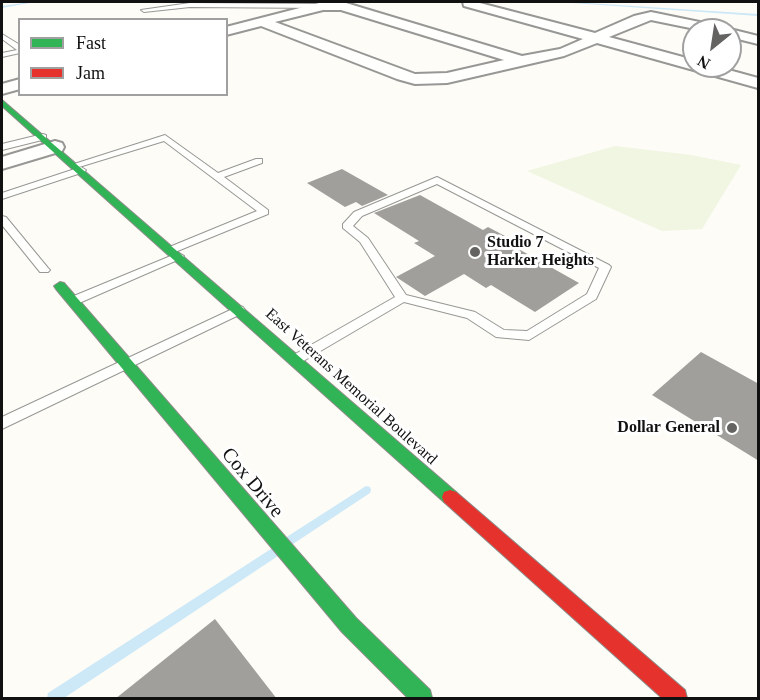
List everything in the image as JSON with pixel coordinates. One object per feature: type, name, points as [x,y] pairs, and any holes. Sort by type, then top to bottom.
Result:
[{"type":"main road","name":"East Veterans Memorial Boulevard","points":[[2,102],[677,699]]},
{"type":"main road","name":"Cox Drive","points":[[60,285],[349,625],[422,699]]},
{"type":"street","points":[[468,3],[682,62]]},
{"type":"street","points":[[228,30],[323,6],[356,8],[521,61]]},
{"type":"street","points":[[262,22],[415,79],[447,78],[564,52],[639,19],[651,16],[682,22]]},
{"type":"street","points":[[742,36],[759,40]]},
{"type":"street","points":[[740,78],[759,83]]},
{"type":"street","points":[[2,89],[18,85]]},
{"type":"street","points":[[2,162],[49,142]]},
{"type":"lane","points":[[144,10],[190,5],[323,6]]},
{"type":"lane","points":[[2,37],[11,36]]},
{"type":"lane","points":[[2,37],[18,49]]},
{"type":"lane","points":[[2,55],[18,51]]},
{"type":"lane","points":[[2,196],[165,138],[264,212],[73,301]]},
{"type":"lane","points":[[2,147],[49,142]]},
{"type":"lane","points":[[216,177],[259,161]]},
{"type":"lane","points":[[295,360],[402,298],[471,315],[501,334],[529,336],[592,296],[605,267],[437,180],[358,214],[347,226],[363,240],[402,298]]},
{"type":"lane","points":[[2,219],[44,270]]},
{"type":"lane","points":[[2,423],[239,310]]},
{"type":"green space","points":[[615,146],[691,155],[741,165],[702,229],[662,231],[527,171]]},
{"type":"building","points":[[342,169],[388,195],[362,206],[356,202],[345,207],[307,183]]},
{"type":"building","name":"Studio 7 Harker Heights","points":[[420,195],[483,230],[488,227],[520,244],[515,247],[579,283],[535,312],[491,285],[486,288],[464,274],[425,296],[396,277],[435,256],[414,243],[419,241],[374,213]]},
{"type":"building","name":"Dollar General","points":[[701,352],[759,384],[759,461],[652,395]]},
{"type":"building","points":[[215,619],[277,699],[115,699]]},
{"type":"waterway","points":[[2,7],[33,2]]},
{"type":"waterway","points":[[572,2],[758,15]]},
{"type":"waterway","points":[[289,541],[366,490]]},
{"type":"waterway","points":[[53,698],[274,552]]},
{"type":"traffic: fast","points":[[2,102],[450,497]]},
{"type":"traffic: fast","points":[[60,286],[349,625],[422,698]]},
{"type":"traffic: jam","points":[[450,497],[677,698]]},
{"type":"place","name":"Studio 7 Harker Heights","points":[[475,252]]},
{"type":"place","name":"Dollar General","points":[[732,428]]}]
